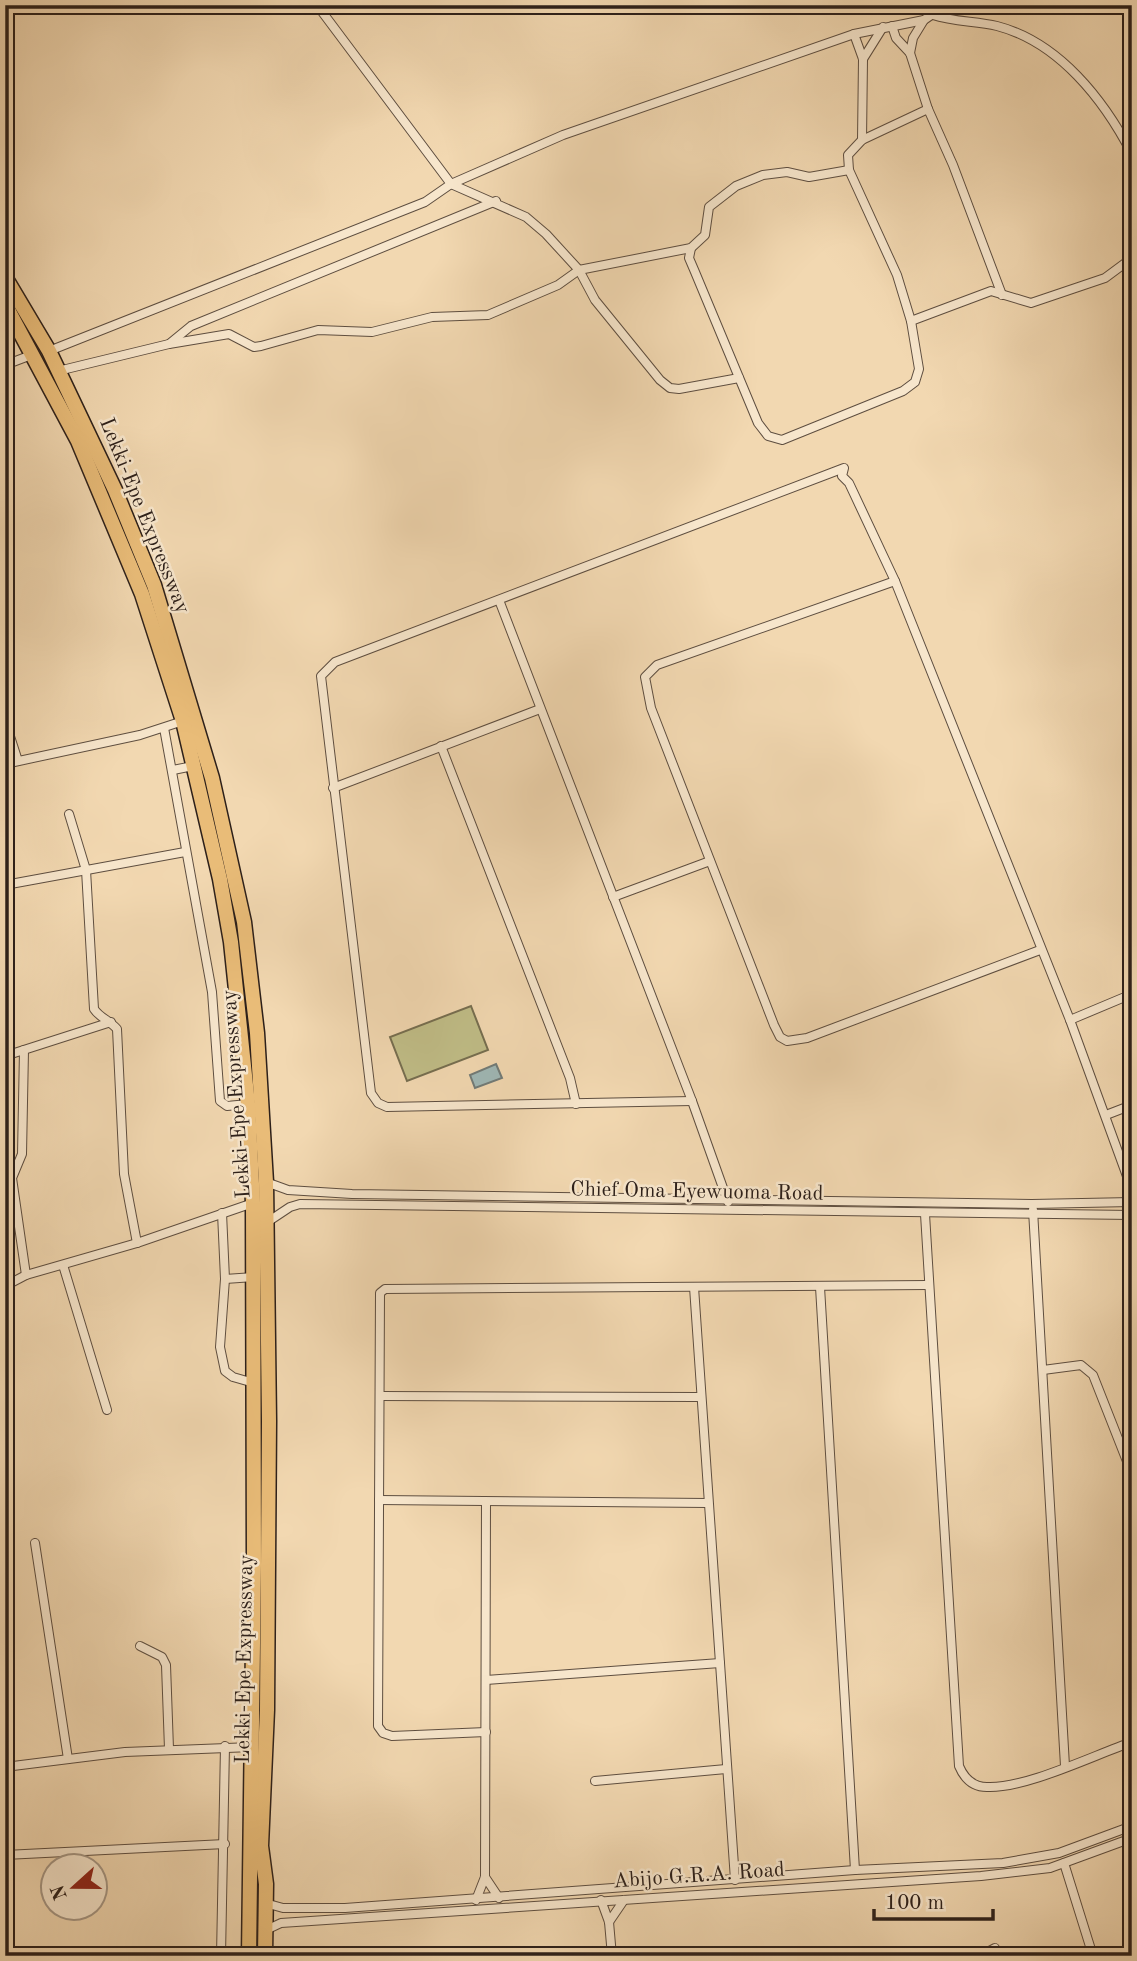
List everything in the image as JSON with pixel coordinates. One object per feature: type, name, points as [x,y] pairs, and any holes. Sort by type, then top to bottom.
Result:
[{"type":"highway","name":"Lekki-Epe Expressway","points":[[5,276],[41,353],[142,594],[183,721],[220,879],[231,942],[248,1104],[253,1203],[254,1383],[267,1710],[261,1846],[265,1956]]},
{"type":"highway","name":"Lekki-Epe Expressway","points":[[5,304],[41,353],[58,371],[115,490],[153,585],[212,778],[244,922],[257,1033],[267,1223],[261,1541],[252,1747],[249,1956]]},
{"type":"street","points":[[317,5],[451,184],[496,201],[526,217],[579,270],[596,300],[639,358],[670,388],[679,389],[738,378]]},
{"type":"street","points":[[5,365],[425,202],[451,184],[563,135],[854,34],[924,20],[946,5]]},
{"type":"street","points":[[933,15],[997,26],[1031,39],[1080,78],[1102,104],[1132,154]]},
{"type":"street","points":[[910,53],[913,38],[924,20]]},
{"type":"street","points":[[887,27],[910,53],[928,109],[967,201],[1002,295]]},
{"type":"street","points":[[863,59],[887,27]]},
{"type":"street","points":[[854,34],[863,59],[862,140]]},
{"type":"street","points":[[691,248],[692,265],[738,378],[758,423],[768,436],[782,440],[790,438],[903,391],[915,382],[919,369],[911,321],[897,275],[849,170],[848,155],[862,140],[928,109]]},
{"type":"street","points":[[58,371],[169,344],[229,334],[254,347],[318,330],[372,332],[432,317],[485,316],[558,285],[579,270],[691,248],[705,235],[709,207],[736,186],[763,175],[787,172],[809,177],[849,170]]},
{"type":"street","points":[[169,344],[191,326],[496,201]]},
{"type":"street","points":[[911,321],[991,292],[1031,303],[1105,278],[1132,258]]},
{"type":"street","points":[[692,1101],[387,1107],[378,1102],[371,1093],[321,676],[326,668],[844,468],[842,476],[849,483],[895,581],[1070,1020],[1132,1190]]},
{"type":"street","points":[[895,581],[657,665],[645,677],[651,708],[774,1025],[780,1037],[787,1041],[807,1038],[1040,950]]},
{"type":"street","points":[[499,600],[692,1101],[728,1199],[727,1210]]},
{"type":"street","points":[[333,788],[540,709]]},
{"type":"street","points":[[5,721],[18,761]]},
{"type":"street","points":[[5,764],[164,728],[183,721]]},
{"type":"street","points":[[164,728],[212,992],[220,1101],[227,1106],[248,1104]]},
{"type":"street","points":[[441,746],[570,1078],[576,1104]]},
{"type":"street","points":[[173,770],[192,765]]},
{"type":"street","points":[[69,814],[86,870],[94,1009],[99,1017],[111,1022],[117,1029],[124,1174],[137,1243]]},
{"type":"street","points":[[5,885],[186,852]]},
{"type":"street","points":[[613,897],[710,861]]},
{"type":"street","points":[[1070,1020],[1132,994]]},
{"type":"street","points":[[5,1056],[111,1022]]},
{"type":"street","points":[[24,1050],[22,1154],[12,1178],[26,1275]]},
{"type":"street","points":[[1106,1115],[1132,1105]]},
{"type":"street","name":"Chief Oma Eyewuoma Road","points":[[266,1182],[288,1190],[352,1194],[1032,1205],[1132,1202]]},
{"type":"street","points":[[5,1286],[26,1275],[137,1243],[253,1203]]},
{"type":"street","name":"Chief Oma Eyewuoma Road","points":[[267,1223],[290,1207],[300,1204],[1132,1215]]},
{"type":"street","points":[[1032,1205],[1065,1766]]},
{"type":"street","points":[[222,1213],[225,1279],[220,1347],[225,1371],[233,1377],[254,1383]]},
{"type":"street","points":[[925,1214],[959,1766],[963,1776],[971,1783],[985,1788],[1001,1787],[1132,1742]]},
{"type":"street","points":[[63,1265],[107,1410]]},
{"type":"street","points":[[225,1279],[254,1277]]},
{"type":"street","points":[[486,1732],[392,1736],[383,1733],[379,1726],[378,1301],[385,1289],[929,1284]]},
{"type":"street","points":[[694,1287],[735,1880]]},
{"type":"street","points":[[820,1287],[855,1870]]},
{"type":"street","points":[[1043,1370],[1081,1365],[1093,1375],[1132,1474]]},
{"type":"street","points":[[380,1396],[700,1397]]},
{"type":"street","points":[[379,1500],[708,1503]]},
{"type":"street","points":[[476,1911],[476,1898],[485,1877],[486,1502]]},
{"type":"street","points":[[35,1543],[68,1759]]},
{"type":"street","points":[[141,1646],[164,1660],[169,1749]]},
{"type":"street","points":[[486,1680],[720,1663]]},
{"type":"street","points":[[221,1956],[220,1886],[225,1844],[225,1746]]},
{"type":"street","points":[[5,1767],[169,1749],[252,1747]]},
{"type":"street","points":[[595,1781],[726,1769]]},
{"type":"street","name":"Abijo G.R.A. Road","points":[[265,1903],[283,1908],[345,1908],[855,1870],[1003,1863],[1059,1853],[1132,1826]]},
{"type":"street","name":"Abijo G.R.A. Road","points":[[266,1930],[281,1923],[981,1876],[1064,1863],[1132,1838]]},
{"type":"street","points":[[5,1855],[225,1844]]},
{"type":"street","points":[[1064,1863],[1093,1956]]},
{"type":"street","points":[[485,1877],[498,1897],[500,1909]]},
{"type":"street","points":[[601,1900],[609,1922],[612,1956]]},
{"type":"street","points":[[609,1922],[624,1900]]},
{"type":"street","points":[[981,1956],[995,1948],[998,1956]]},
{"type":"street","points":[[5,1954],[88,1956]]},
{"type":"shaded area","points":[[471,1006],[488,1050],[407,1081],[390,1037]]},
{"type":"water","points":[[496,1064],[502,1078],[475,1088],[470,1075]]}]
